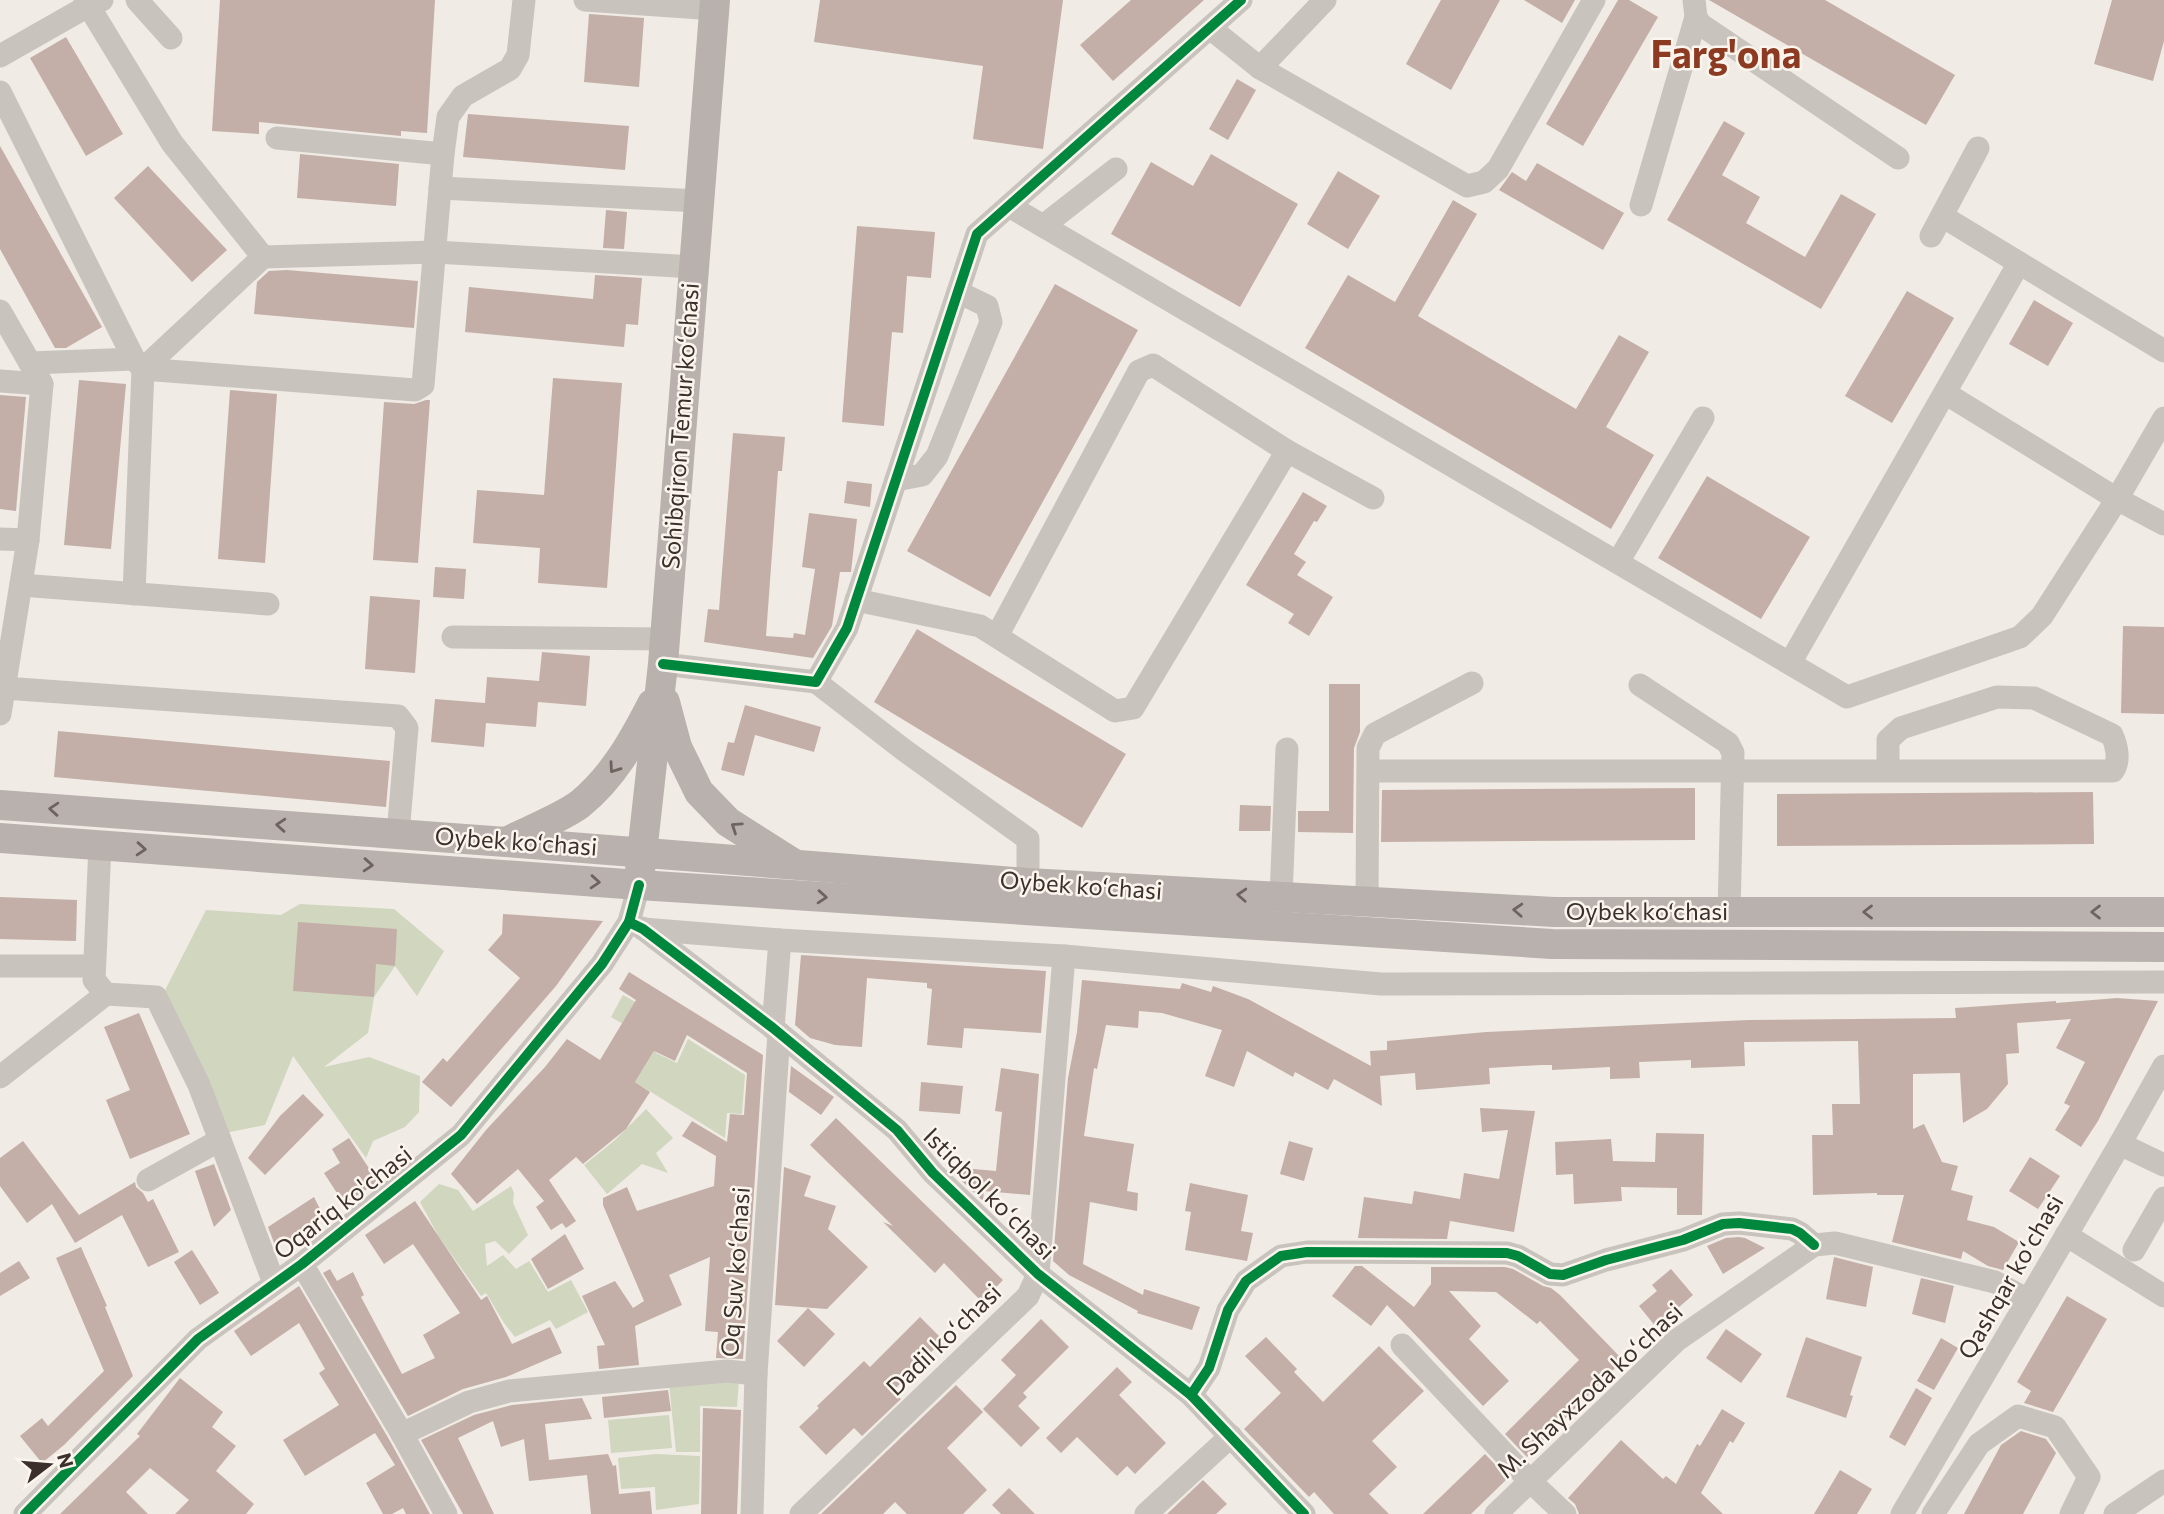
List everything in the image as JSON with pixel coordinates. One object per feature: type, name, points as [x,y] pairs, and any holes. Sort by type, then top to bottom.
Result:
[{"type":"main road","name":"Sohibqiron Temur koʻchasi","points":[[639,885],[663,664],[715,5]]},
{"type":"main road","points":[[506,842],[578,805],[607,778],[634,739],[663,664]]},
{"type":"main road","points":[[663,664],[677,747],[699,792],[728,822],[794,864]]},
{"type":"main road","name":"Oybek ko‘chasi","points":[[0,805],[1028,883],[1554,912],[2164,912]]},
{"type":"main road","name":"Oybek ko‘chasi","points":[[0,838],[639,885],[1552,944],[2164,947]]},
{"type":"street","points":[[137,0],[171,38]]},
{"type":"street","points":[[30,363],[138,364],[415,390],[423,385],[448,117],[463,96],[510,69],[518,55],[524,0]]},
{"type":"street","points":[[585,0],[715,5]]},
{"type":"street","points":[[816,682],[847,628],[976,234],[1241,0]]},
{"type":"street","points":[[1260,68],[1325,0]]},
{"type":"street","points":[[1210,28],[1260,68],[1467,186],[1484,182],[1498,169],[1594,0]]},
{"type":"street","points":[[0,56],[92,2],[172,144],[263,257]]},
{"type":"street","points":[[1695,9],[1704,27],[1898,158]]},
{"type":"street","points":[[1641,205],[1695,9]]},
{"type":"street","points":[[0,92],[138,364],[134,594]]},
{"type":"street","points":[[277,138],[443,154]]},
{"type":"street","points":[[1978,148],[1936,226],[2019,263],[2164,351]]},
{"type":"street","points":[[1043,226],[1116,169]]},
{"type":"street","points":[[440,188],[699,201]]},
{"type":"street","points":[[1009,206],[1847,697],[2020,637],[2042,616],[2117,499],[2164,418]]},
{"type":"street","points":[[138,364],[263,257],[435,251],[694,267]]},
{"type":"street","points":[[1790,663],[2019,263]]},
{"type":"street","points":[[896,480],[922,475],[937,456],[991,322],[987,306],[958,292]]},
{"type":"street","points":[[0,714],[28,540],[42,384],[3,324]]},
{"type":"street","points":[[997,636],[1139,371],[1153,365],[1287,451],[1373,498]]},
{"type":"street","points":[[0,381],[42,384]]},
{"type":"street","points":[[1945,393],[2117,499],[2164,524]]},
{"type":"street","points":[[1618,562],[1703,418]]},
{"type":"street","points":[[856,600],[980,626],[1115,710],[1133,708],[1287,451]]},
{"type":"street","points":[[0,539],[28,540]]},
{"type":"street","points":[[21,585],[268,604]]},
{"type":"street","points":[[453,637],[816,682],[904,750],[1028,839],[1028,883]]},
{"type":"street","points":[[1367,902],[1368,748],[1375,734],[1472,683]]},
{"type":"street","points":[[1640,685],[1728,743],[1733,753],[1729,912]]},
{"type":"street","points":[[4,688],[398,716],[407,728],[398,834]]},
{"type":"street","points":[[1369,771],[1732,771],[1888,771],[2113,771],[2117,765],[2116,744],[2112,735],[2034,698],[1997,698],[1901,728],[1888,740],[1888,771]]},
{"type":"street","points":[[1281,897],[1287,749]]},
{"type":"street","points":[[100,846],[93,966],[94,980],[106,994]]},
{"type":"street","name":"Oqariq ko'chasi","points":[[25,1514],[198,1339],[302,1264],[461,1135],[636,925],[639,885]]},
{"type":"street","points":[[636,925],[780,940],[1064,956],[1381,984],[2164,982]]},
{"type":"street","name":"Istiqbol koʻchasi","points":[[636,925],[776,1030],[897,1130],[933,1173],[1038,1274],[1191,1395],[1304,1514]]},
{"type":"street","name":"Oq Suv koʻchasi","points":[[752,1514],[756,1374],[780,940]]},
{"type":"street","name":"Dadil koʻchasi","points":[[801,1514],[1028,1296],[1038,1274],[1064,956]]},
{"type":"street","points":[[0,966],[93,966]]},
{"type":"street","points":[[0,1077],[106,994],[156,997],[199,1085],[274,1283]]},
{"type":"street","name":"Qashqar koʻchasi","points":[[1911,1512],[2028,1300],[2164,1066]]},
{"type":"street","points":[[148,1180],[220,1140]]},
{"type":"street","points":[[2120,1144],[2164,1165]]},
{"type":"street","points":[[2134,1250],[2164,1198]]},
{"type":"street","points":[[1191,1395],[1209,1368],[1228,1310],[1246,1281],[1282,1256],[1307,1252],[1507,1253],[1518,1256],[1550,1274],[1563,1275],[1606,1260],[1683,1240],[1723,1224],[1739,1223],[1792,1229],[1814,1245],[1835,1243],[1996,1282],[2028,1300]]},
{"type":"street","points":[[2066,1236],[2164,1296]]},
{"type":"street","name":"M. Shayxzoda koʻchasi","points":[[1496,1514],[1677,1340],[1814,1245]]},
{"type":"street","points":[[302,1264],[446,1514]]},
{"type":"street","points":[[1402,1345],[1565,1514]]},
{"type":"street","points":[[402,1434],[469,1402],[509,1391],[727,1371],[756,1374]]},
{"type":"street","points":[[1933,1514],[1979,1444],[2018,1416],[2055,1427],[2089,1477],[2071,1514]]},
{"type":"street","points":[[1146,1514],[1231,1436]]},
{"type":"street","points":[[2115,1514],[2164,1481]]},
{"type":"green space","points":[[300,904],[394,909],[444,951],[417,996],[395,966],[374,997],[368,1033],[324,1067],[369,1057],[420,1076],[419,1112],[405,1127],[373,1141],[366,1158],[293,1056],[265,1125],[225,1133],[160,1000],[206,910],[281,915]]},
{"type":"green space","points":[[623,995],[655,1013],[664,1033],[656,1053],[677,1063],[688,1039],[745,1075],[742,1114],[727,1113],[725,1138],[635,1082],[658,1045],[611,1017]]},
{"type":"green space","points":[[646,1109],[673,1138],[656,1153],[668,1173],[642,1164],[607,1194],[584,1165],[614,1141]]},
{"type":"green space","points":[[439,1184],[458,1190],[473,1211],[511,1186],[514,1193],[513,1203],[528,1235],[509,1254],[495,1241],[485,1244],[487,1266],[503,1255],[516,1269],[529,1261],[548,1292],[571,1280],[588,1312],[556,1329],[550,1320],[515,1337],[486,1293],[481,1296],[439,1237],[420,1202]]},
{"type":"green space","points":[[739,1380],[737,1407],[700,1406],[700,1452],[676,1452],[669,1384]]},
{"type":"green space","points":[[669,1415],[672,1448],[611,1453],[608,1420]]},
{"type":"green space","points":[[656,1454],[700,1456],[699,1504],[656,1510],[655,1487],[621,1489],[618,1458]]},
{"type":"building","points":[[220,0],[435,0],[427,133],[401,131],[401,136],[259,122],[259,134],[212,131]]},
{"type":"building","points":[[820,0],[1063,0],[1043,149],[973,139],[983,66],[814,42]]},
{"type":"building","points":[[1131,0],[1204,0],[1113,81],[1080,45]]},
{"type":"building","points":[[1441,0],[1500,0],[1451,90],[1406,64]]},
{"type":"building","points":[[1524,0],[1575,0],[1562,23]]},
{"type":"building","points":[[1618,0],[1629,0],[1658,17],[1583,146],[1546,124]]},
{"type":"building","points":[[1709,0],[1825,0],[1955,75],[1926,125]]},
{"type":"building","points":[[2112,0],[2164,0],[2164,41],[2153,81],[2094,64]]},
{"type":"building","points":[[589,14],[644,18],[639,87],[584,82]]},
{"type":"building","points":[[66,37],[123,134],[86,156],[30,58]]},
{"type":"building","points":[[1237,79],[1256,90],[1228,140],[1209,129]]},
{"type":"building","points":[[468,114],[629,126],[625,170],[463,157]]},
{"type":"building","points":[[1724,121],[1745,133],[1722,175],[1760,197],[1746,223],[1805,257],[1841,194],[1876,214],[1821,309],[1667,220]]},
{"type":"building","points":[[0,146],[102,327],[66,348],[55,348],[0,249]]},
{"type":"building","points":[[300,154],[399,164],[396,206],[297,198]]},
{"type":"building","points":[[1211,154],[1298,204],[1240,307],[1111,234],[1151,162],[1193,186]]},
{"type":"building","points":[[1537,163],[1624,213],[1603,250],[1499,190],[1512,172],[1526,181]]},
{"type":"building","points":[[148,166],[227,250],[192,282],[114,198]]},
{"type":"building","points":[[1338,171],[1380,196],[1348,249],[1307,224]]},
{"type":"building","points":[[1453,200],[1477,214],[1418,316],[1576,409],[1619,335],[1649,352],[1606,427],[1654,455],[1611,529],[1305,348],[1348,275],[1395,302]]},
{"type":"building","points":[[606,210],[627,212],[624,249],[603,248]]},
{"type":"building","points":[[857,226],[935,232],[931,278],[907,276],[903,333],[892,332],[884,426],[842,422]]},
{"type":"building","points":[[287,270],[418,281],[414,328],[254,314],[257,282],[269,271]]},
{"type":"building","points":[[595,275],[642,278],[638,325],[626,324],[624,347],[465,332],[469,287],[593,299]]},
{"type":"building","points":[[1055,284],[1138,330],[990,597],[907,551]]},
{"type":"building","points":[[1907,291],[1954,318],[1892,423],[1845,396]]},
{"type":"building","points":[[2034,300],[2073,323],[2048,366],[2009,344]]},
{"type":"building","points":[[553,378],[622,383],[607,588],[538,583],[540,548],[473,543],[477,490],[544,495]]},
{"type":"building","points":[[79,380],[126,384],[111,549],[64,545]]},
{"type":"building","points":[[230,390],[277,394],[265,563],[218,559]]},
{"type":"building","points":[[0,395],[26,397],[16,511],[0,509]]},
{"type":"building","points":[[430,400],[418,563],[373,560],[384,402],[414,404]]},
{"type":"building","points":[[733,433],[785,437],[782,471],[778,471],[766,636],[793,638],[794,633],[805,635],[815,569],[802,567],[809,513],[857,519],[851,572],[840,572],[832,626],[813,658],[704,642],[708,609],[719,610]]},
{"type":"building","points":[[1707,476],[1810,537],[1761,619],[1658,558]]},
{"type":"building","points":[[847,481],[872,484],[870,507],[844,503]]},
{"type":"building","points":[[1303,492],[1327,506],[1317,522],[1314,521],[1294,554],[1306,562],[1297,575],[1333,597],[1309,636],[1288,623],[1294,614],[1246,585]]},
{"type":"building","points":[[435,567],[466,569],[464,599],[433,597]]},
{"type":"building","points":[[370,596],[420,600],[415,673],[365,669]]},
{"type":"building","points":[[2123,626],[2164,627],[2164,714],[2121,713]]},
{"type":"building","points":[[917,629],[1126,754],[1082,828],[874,702]]},
{"type":"building","points":[[542,652],[590,656],[586,706],[538,702],[536,727],[486,723],[484,747],[431,742],[435,699],[485,703],[487,677],[539,681]]},
{"type":"building","points":[[1329,684],[1360,684],[1360,732],[1354,748],[1353,833],[1298,832],[1298,811],[1329,811]]},
{"type":"building","points":[[745,705],[821,727],[814,752],[755,735],[744,776],[721,770],[728,742],[734,743]]},
{"type":"building","points":[[58,731],[390,761],[386,807],[54,777]]},
{"type":"building","points":[[1695,788],[1695,840],[1381,842],[1382,790]]},
{"type":"building","points":[[2093,792],[2094,844],[1777,846],[1777,794]]},
{"type":"building","points":[[1240,805],[1271,806],[1270,831],[1239,831]]},
{"type":"building","points":[[0,897],[77,900],[76,941],[0,939]]},
{"type":"building","points":[[503,914],[603,921],[556,986],[451,1107],[422,1082],[443,1058],[447,1062],[520,978],[488,950],[502,934]]},
{"type":"building","points":[[298,922],[397,929],[395,966],[376,964],[374,997],[293,991]]},
{"type":"building","points":[[801,955],[1046,971],[1041,1033],[964,1028],[962,1048],[927,1045],[932,989],[927,988],[927,983],[867,978],[862,1047],[835,1045],[810,1038],[795,1025]]},
{"type":"building","points":[[629,972],[763,1055],[743,1359],[716,1358],[718,1332],[705,1331],[710,1257],[669,1275],[682,1305],[635,1326],[639,1365],[599,1369],[597,1346],[605,1345],[582,1296],[615,1281],[633,1308],[644,1301],[603,1205],[603,1198],[627,1187],[637,1211],[714,1186],[716,1156],[682,1136],[692,1121],[727,1142],[730,1114],[744,1115],[747,1073],[687,1035],[675,1061],[654,1051],[635,1082],[650,1092],[626,1129],[583,1164],[576,1157],[549,1180],[576,1221],[566,1228],[562,1223],[551,1230],[536,1207],[544,1201],[518,1169],[477,1204],[451,1174],[486,1130],[545,1067],[567,1039],[600,1060],[636,1000],[619,989]]},
{"type":"building","points":[[1082,980],[1180,989],[1182,983],[1211,992],[1213,986],[1248,999],[1371,1066],[1370,1051],[1387,1050],[1387,1041],[1486,1032],[1749,1020],[1956,1018],[1955,1008],[2117,998],[2158,1001],[2098,1121],[2081,1147],[2055,1130],[2070,1106],[2064,1103],[2085,1062],[2056,1048],[2071,1019],[2017,1023],[2019,1053],[2006,1054],[2008,1084],[1987,1109],[1963,1123],[1960,1073],[1913,1074],[1913,1129],[1924,1124],[1942,1162],[1958,1166],[1951,1190],[1973,1196],[1967,1220],[1994,1227],[2019,1242],[2003,1270],[1988,1266],[1963,1251],[1961,1259],[1892,1242],[1904,1195],[1813,1195],[1812,1135],[1833,1135],[1832,1104],[1860,1104],[1858,1041],[1744,1042],[1745,1066],[1691,1068],[1691,1060],[1639,1062],[1640,1078],[1610,1079],[1610,1067],[1552,1070],[1552,1065],[1541,1065],[1489,1068],[1490,1084],[1416,1090],[1415,1073],[1380,1076],[1382,1106],[1334,1079],[1328,1090],[1295,1072],[1293,1077],[1247,1051],[1234,1087],[1205,1076],[1222,1030],[1162,1013],[1139,1011],[1138,1028],[1106,1025],[1097,1069],[1094,1068],[1084,1136],[1134,1144],[1127,1191],[1138,1193],[1137,1211],[1090,1202],[1083,1264],[1143,1295],[1144,1289],[1200,1307],[1192,1330],[1137,1313],[1138,1311],[1069,1275],[1053,1261],[1068,1078],[1077,1032]]},
{"type":"building","points":[[139,1013],[190,1134],[130,1159],[106,1100],[130,1090],[104,1027]]},
{"type":"building","points":[[791,1066],[834,1097],[821,1115],[789,1092]]},
{"type":"building","points":[[1001,1068],[1039,1074],[1030,1195],[984,1191],[983,1201],[949,1169],[996,1171],[1002,1112],[995,1111]]},
{"type":"building","points":[[921,1082],[963,1086],[960,1114],[919,1111]]},
{"type":"building","points":[[303,1094],[324,1115],[265,1175],[248,1158],[280,1116]]},
{"type":"building","points":[[1480,1108],[1535,1111],[1514,1232],[1450,1221],[1447,1239],[1358,1238],[1364,1197],[1412,1204],[1414,1191],[1460,1199],[1464,1173],[1499,1179],[1508,1130],[1482,1132]]},
{"type":"building","points":[[836,1118],[1003,1280],[982,1302],[944,1263],[935,1273],[883,1222],[893,1226],[810,1145]]},
{"type":"building","points":[[1656,1133],[1704,1134],[1702,1215],[1677,1215],[1677,1188],[1621,1187],[1622,1201],[1574,1204],[1573,1174],[1556,1175],[1555,1142],[1611,1139],[1613,1161],[1655,1162]]},
{"type":"building","points":[[349,1138],[378,1182],[344,1204],[324,1173],[340,1163],[332,1149]]},
{"type":"building","points":[[23,1141],[79,1215],[135,1182],[148,1202],[153,1199],[179,1252],[148,1267],[122,1215],[75,1243],[52,1204],[27,1223],[0,1186],[0,1158]]},
{"type":"building","points":[[1289,1141],[1313,1148],[1304,1181],[1280,1174]]},
{"type":"building","points":[[2030,1157],[2060,1176],[2038,1209],[2009,1191]]},
{"type":"building","points":[[214,1164],[231,1210],[214,1227],[195,1171]]},
{"type":"building","points":[[784,1167],[811,1176],[804,1196],[836,1206],[828,1229],[868,1267],[827,1309],[775,1305]]},
{"type":"building","points":[[1190,1183],[1248,1195],[1241,1231],[1253,1233],[1247,1261],[1185,1250],[1191,1212],[1185,1211]]},
{"type":"building","points":[[314,1197],[324,1217],[276,1248],[268,1227]]},
{"type":"building","points":[[415,1201],[481,1300],[487,1296],[512,1344],[550,1327],[562,1353],[506,1377],[463,1389],[408,1416],[323,1273],[330,1269],[337,1281],[353,1272],[364,1295],[361,1297],[402,1374],[435,1358],[423,1335],[460,1313],[413,1244],[384,1264],[365,1235]]},
{"type":"building","points":[[565,1234],[584,1269],[548,1289],[531,1259]]},
{"type":"building","points":[[1739,1237],[1765,1248],[1723,1274],[1707,1246],[1726,1238]]},
{"type":"building","points":[[81,1247],[133,1376],[64,1445],[42,1463],[20,1436],[42,1418],[48,1426],[104,1371],[56,1258]]},
{"type":"building","points":[[192,1250],[219,1293],[200,1305],[174,1262]]},
{"type":"building","points":[[1834,1257],[1873,1267],[1866,1307],[1826,1299]]},
{"type":"building","points":[[19,1261],[30,1278],[0,1296],[0,1273]]},
{"type":"building","points":[[1355,1266],[1362,1266],[1414,1307],[1431,1284],[1431,1267],[1513,1269],[1560,1295],[1623,1360],[1527,1457],[1505,1434],[1579,1360],[1540,1321],[1537,1324],[1496,1292],[1449,1291],[1481,1326],[1469,1339],[1509,1381],[1483,1406],[1387,1305],[1371,1326],[1332,1296]]},
{"type":"building","points":[[1671,1269],[1693,1295],[1656,1327],[1639,1306],[1657,1291],[1652,1285]]},
{"type":"building","points":[[1921,1278],[1954,1286],[1945,1323],[1912,1314]]},
{"type":"building","points":[[299,1286],[430,1514],[406,1514],[403,1508],[392,1514],[383,1514],[366,1483],[395,1465],[375,1433],[305,1476],[283,1440],[339,1405],[319,1373],[325,1369],[299,1323],[251,1356],[234,1331]]},
{"type":"building","points":[[2067,1296],[2107,1319],[2053,1412],[2024,1403],[2031,1391],[2017,1382]]},
{"type":"building","points":[[808,1308],[835,1334],[804,1367],[777,1341]]},
{"type":"building","points":[[920,1317],[943,1340],[893,1391],[901,1399],[862,1436],[854,1428],[826,1455],[799,1427],[864,1361],[870,1367]]},
{"type":"building","points":[[1041,1319],[1069,1347],[1023,1393],[1027,1397],[1018,1406],[1040,1428],[1021,1447],[983,1409],[1016,1375],[1001,1360]]},
{"type":"building","points":[[1726,1329],[1762,1354],[1741,1383],[1706,1358]]},
{"type":"building","points":[[1266,1337],[1297,1369],[1294,1372],[1323,1402],[1379,1346],[1424,1391],[1372,1441],[1397,1467],[1369,1494],[1389,1514],[1334,1514],[1314,1492],[1309,1497],[1244,1429],[1281,1393],[1245,1356]]},
{"type":"building","points":[[1806,1337],[1862,1357],[1846,1418],[1786,1397]]},
{"type":"building","points":[[1941,1338],[1958,1348],[1934,1390],[1917,1381]]},
{"type":"building","points":[[1117,1367],[1132,1382],[1119,1395],[1166,1443],[1135,1474],[1127,1466],[1117,1476],[1077,1437],[1061,1453],[1046,1438]]},
{"type":"building","points":[[180,1378],[223,1412],[212,1427],[236,1446],[216,1471],[254,1504],[246,1514],[175,1514],[189,1500],[150,1468],[126,1492],[148,1514],[60,1514],[140,1436],[137,1434]]},
{"type":"building","points":[[956,1385],[983,1412],[947,1448],[987,1490],[963,1514],[907,1514],[895,1502],[883,1514],[821,1514]]},
{"type":"building","points":[[1916,1388],[1932,1398],[1905,1446],[1889,1437]]},
{"type":"building","points":[[668,1390],[671,1411],[604,1418],[602,1397]]},
{"type":"building","points":[[582,1398],[592,1419],[545,1424],[549,1460],[608,1454],[613,1466],[616,1465],[619,1494],[650,1491],[652,1514],[591,1514],[587,1475],[529,1481],[524,1439],[501,1447],[493,1421],[458,1438],[494,1514],[463,1514],[421,1440],[474,1415],[512,1405]]},
{"type":"building","points":[[703,1408],[741,1410],[737,1514],[701,1514]]},
{"type":"building","points":[[1722,1409],[1745,1423],[1733,1443],[1730,1441],[1701,1493],[1723,1514],[1579,1514],[1575,1504],[1568,1498],[1621,1440],[1663,1479],[1666,1476],[1676,1484],[1697,1444],[1700,1446]]},
{"type":"building","points":[[2021,1431],[2046,1439],[2056,1453],[2023,1514],[1964,1514],[2001,1445]]},
{"type":"building","points":[[1485,1454],[1508,1478],[1471,1514],[1423,1514]]},
{"type":"building","points":[[1840,1470],[1872,1489],[1857,1514],[1814,1514]]},
{"type":"building","points":[[1203,1480],[1227,1504],[1216,1514],[1167,1514]]},
{"type":"building","points":[[1009,1488],[1035,1514],[1001,1514],[992,1505]]},
{"type":"cycle path","points":[[663,664],[816,682],[847,628],[977,234],[1241,0]]},
{"type":"cycle path","points":[[25,1514],[198,1339],[302,1264],[461,1135],[602,964],[629,922],[639,885]]},
{"type":"cycle path","points":[[629,922],[643,929],[773,1028],[897,1130],[933,1173],[1038,1274],[1191,1395],[1304,1514]]},
{"type":"cycle path","points":[[1191,1395],[1209,1368],[1228,1310],[1246,1281],[1281,1256],[1307,1252],[1507,1253],[1518,1256],[1550,1274],[1563,1275],[1606,1260],[1683,1240],[1723,1224],[1739,1223],[1792,1229],[1814,1245]]},
{"type":"district","name":"Farg'ona","points":[[1726,55]]}]
